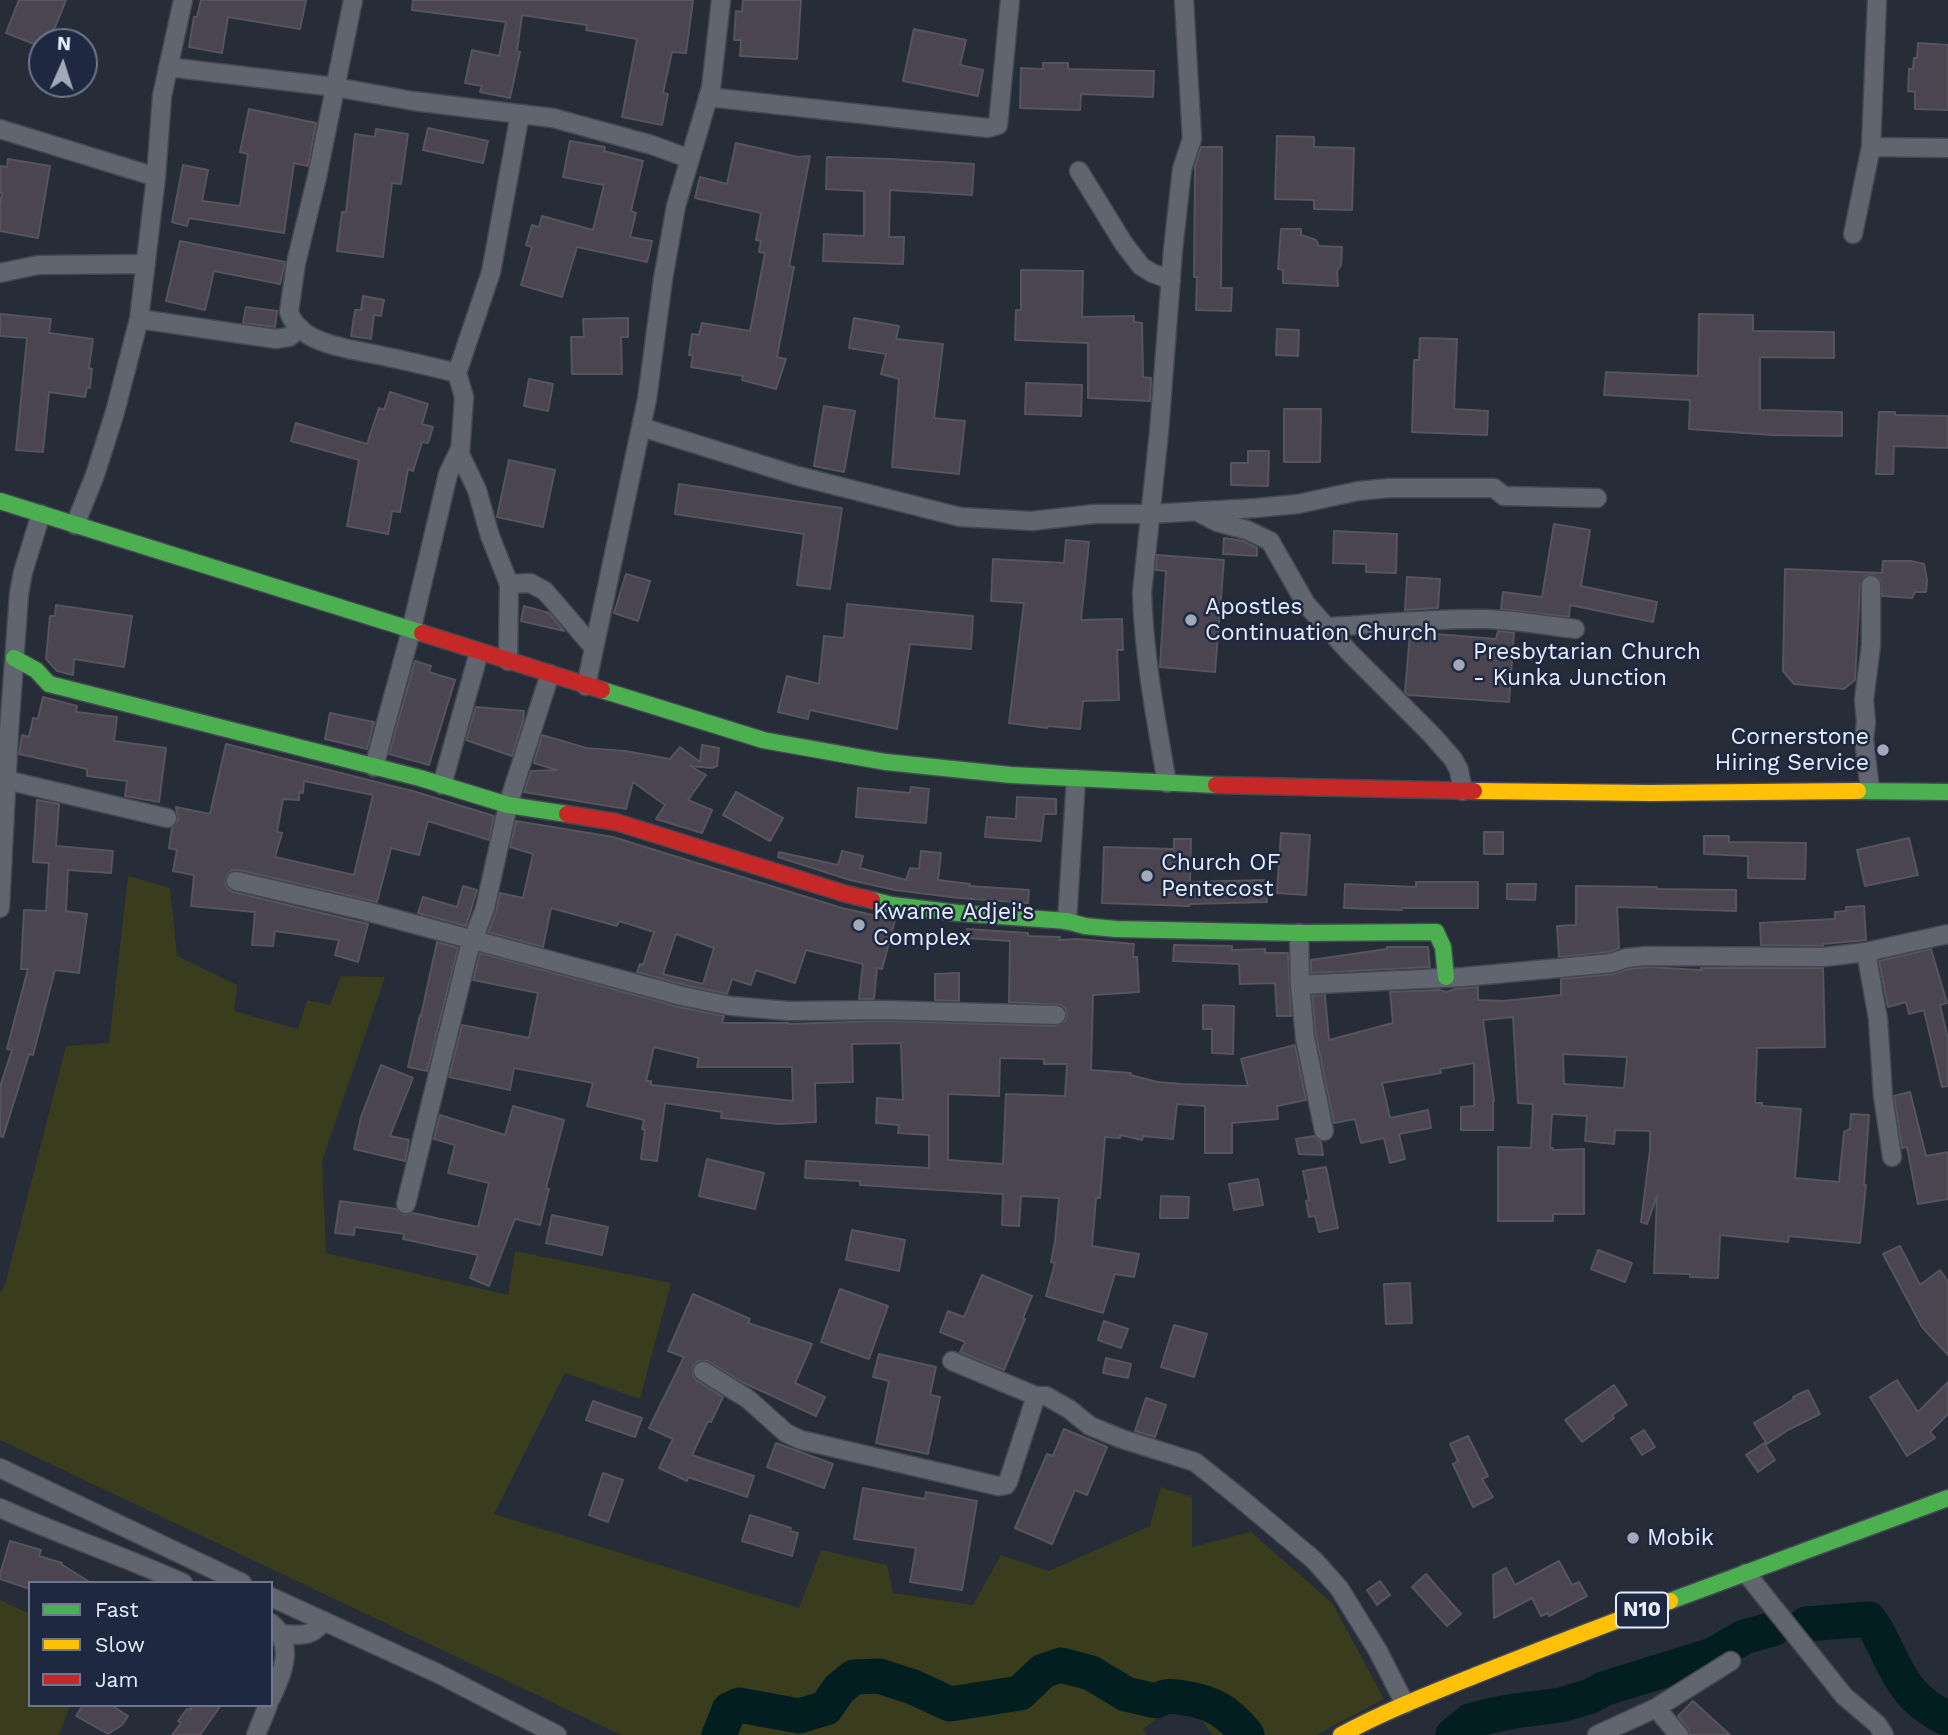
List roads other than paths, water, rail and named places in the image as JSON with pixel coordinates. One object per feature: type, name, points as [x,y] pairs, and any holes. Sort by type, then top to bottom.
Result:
[{"type":"street","points":[[75,525],[95,475],[115,412],[139,319],[156,177],[162,96],[183,0]]},
{"type":"street","points":[[353,0],[295,270],[289,306],[291,317],[300,328],[332,346],[457,373]]},
{"type":"street","points":[[586,686],[647,399],[676,206],[708,97],[721,0]]},
{"type":"street","points":[[708,97],[988,128],[998,125],[1010,0]]},
{"type":"street","points":[[1167,783],[1154,716],[1142,593],[1182,169],[1192,139],[1184,0]]},
{"type":"street","points":[[1853,233],[1871,148],[1877,0]]},
{"type":"street","points":[[168,67],[335,87],[413,101],[553,118],[652,145],[690,159]]},
{"type":"street","points":[[374,767],[411,631],[448,474],[460,449],[464,397],[457,373],[492,272],[520,114]]},
{"type":"street","points":[[0,129],[156,177]]},
{"type":"street","points":[[1871,148],[1948,148]]},
{"type":"street","points":[[1079,171],[1141,266],[1171,280]]},
{"type":"street","points":[[0,273],[38,265],[146,264]]},
{"type":"street","points":[[139,319],[276,339],[289,337],[300,328]]},
{"type":"street","points":[[641,427],[798,476],[960,517],[1032,521],[1094,514],[1195,511],[1298,504],[1358,491],[1389,488],[1494,488],[1504,496],[1597,498]]},
{"type":"street","points":[[460,449],[509,584],[508,661]]},
{"type":"street","points":[[0,500],[763,740],[856,759],[999,774],[1167,783],[1462,791],[1948,792]]},
{"type":"street","points":[[1195,511],[1270,541],[1306,604],[1349,652],[1444,748],[1459,770],[1462,791]]},
{"type":"street","points":[[0,908],[19,594],[41,514]]},
{"type":"street","points":[[509,584],[530,583],[545,591],[594,648]]},
{"type":"street","points":[[1870,790],[1864,739],[1864,700],[1871,645],[1871,585]]},
{"type":"street","points":[[1328,627],[1484,619],[1575,629]]},
{"type":"street","points":[[442,785],[480,652]]},
{"type":"street","points":[[14,658],[36,670],[48,684],[508,804],[616,822],[834,890],[892,905],[1067,921],[1116,929],[1298,933],[1436,932],[1440,934],[1443,943],[1446,977]]},
{"type":"street","points":[[406,1204],[468,953],[485,908],[508,804],[550,674]]},
{"type":"street","points":[[1067,921],[1076,779]]},
{"type":"street","points":[[6,780],[167,818]]},
{"type":"street","points":[[236,881],[362,910],[682,996],[731,1006],[789,1011],[882,1010],[1056,1015]]},
{"type":"street","points":[[1298,933],[1305,1038],[1324,1131]]},
{"type":"street","points":[[1300,985],[1576,967],[1646,956],[1824,957],[1866,953],[1948,934]]},
{"type":"street","points":[[1866,953],[1878,1019],[1883,1096],[1892,1157]]},
{"type":"street","points":[[952,1362],[1036,1396],[1046,1396],[1069,1409],[1090,1426],[1122,1440],[1195,1462],[1314,1560],[1339,1588],[1378,1651],[1405,1704]]},
{"type":"street","points":[[704,1371],[748,1399],[786,1433],[801,1440],[998,1486],[1008,1482],[1036,1396]]},
{"type":"street","points":[[0,1468],[238,1581]]},
{"type":"street","name":"N10","points":[[1342,1735],[1405,1704],[1571,1636],[1948,1498]]},
{"type":"street","points":[[0,1508],[178,1581]]},
{"type":"street","points":[[1746,1573],[1844,1696],[1877,1724],[1884,1735]]},
{"type":"street","points":[[273,1598],[439,1674],[557,1735]]},
{"type":"street","points":[[273,1693],[285,1665],[277,1628],[307,1635],[324,1621]]},
{"type":"street","points":[[1597,1735],[1656,1708],[1731,1661]]},
{"type":"street","points":[[256,1735],[267,1707]]},
{"type":"street","points":[[1656,1708],[1679,1735]]},
{"type":"waterway","points":[[1806,1624],[1869,1619],[1902,1680],[1912,1693],[1926,1706],[1948,1719]]},
{"type":"waterway","points":[[1453,1735],[1470,1721],[1514,1711],[1561,1705],[1591,1696],[1603,1689],[1713,1655],[1744,1637],[1773,1629]]},
{"type":"waterway","points":[[719,1735],[729,1710],[739,1705],[799,1716],[826,1708],[839,1689],[854,1677],[879,1676],[913,1687],[950,1704],[1020,1693],[1043,1671],[1061,1665],[1091,1673],[1126,1694],[1156,1701],[1173,1696],[1203,1702],[1227,1714],[1247,1735]]},
{"type":"place","name":"Apostles Continuation Church","points":[[1191,620]]},
{"type":"place","name":"Presbytarian Church - Kunka Junction","points":[[1459,665]]},
{"type":"place","name":"Cornerstone Hiring Service","points":[[1883,750]]},
{"type":"place","name":"Church OF Pentecost","points":[[1147,876]]},
{"type":"place","name":"Kwame Adjei's Complex","points":[[859,925]]},
{"type":"place","name":"Mobik","points":[[1633,1538]]}]
